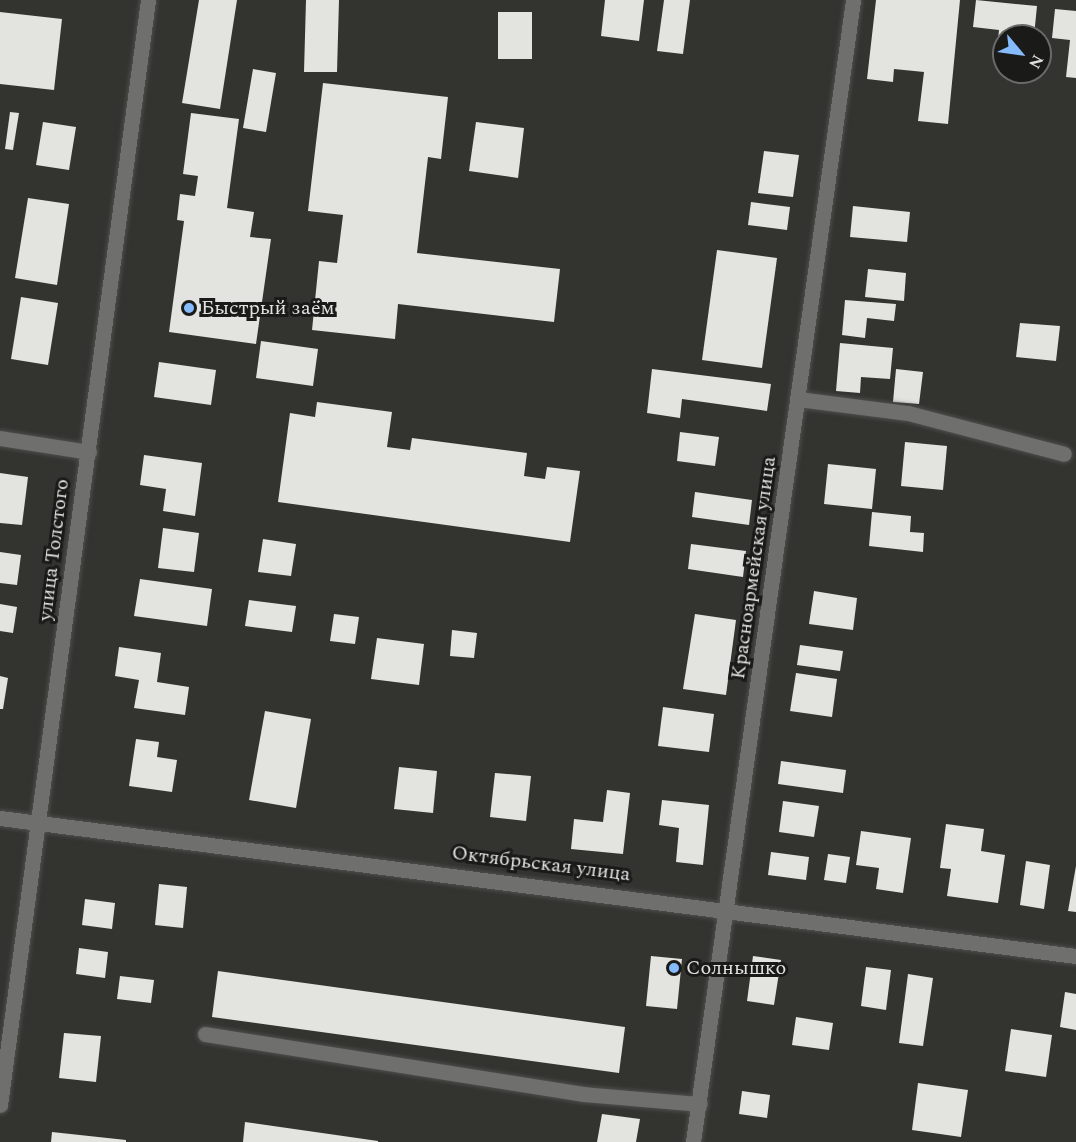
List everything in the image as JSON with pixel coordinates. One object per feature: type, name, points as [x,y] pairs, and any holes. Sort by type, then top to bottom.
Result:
[{"type":"street","name":"улица Толстого","points":[[0,1105],[40,824],[148,0]]},
{"type":"street","name":"Красноармейская улица","points":[[693,1142],[728,908],[853,0]]},
{"type":"street","points":[[798,399],[908,413],[1064,454]]},
{"type":"street","points":[[0,438],[88,452]]},
{"type":"street","name":"Октябрьская улица","points":[[0,818],[728,908],[1076,956]]},
{"type":"street","points":[[205,1034],[583,1094],[699,1104]]},
{"type":"building","points":[[199,0],[237,0],[220,109],[182,103]]},
{"type":"building","points":[[306,0],[339,0],[337,72],[304,72]]},
{"type":"building","points":[[605,0],[644,0],[639,41],[601,36]]},
{"type":"building","points":[[664,0],[690,0],[683,54],[657,51]]},
{"type":"building","points":[[876,0],[960,0],[948,124],[918,121],[924,72],[894,69],[893,82],[867,79]]},
{"type":"building","points":[[976,0],[1037,6],[1035,24],[992,24],[992,29],[973,27]]},
{"type":"building","points":[[1055,9],[1076,11],[1076,78],[1066,77],[1070,40],[1052,38]]},
{"type":"building","points":[[0,12],[62,19],[54,90],[0,84]]},
{"type":"building","points":[[498,12],[532,12],[532,59],[498,59]]},
{"type":"building","points":[[253,69],[276,73],[266,132],[243,128]]},
{"type":"building","points":[[323,83],[448,97],[441,159],[428,157],[417,253],[560,269],[554,322],[398,304],[395,339],[312,330],[319,261],[337,263],[343,215],[308,211]]},
{"type":"building","points":[[10,112],[19,113],[13,150],[5,149]]},
{"type":"building","points":[[191,113],[239,119],[227,208],[254,212],[250,237],[271,239],[256,344],[169,332],[184,221],[177,220],[180,194],[195,196],[198,176],[183,174]]},
{"type":"building","points":[[43,122],[76,127],[69,170],[36,165]]},
{"type":"building","points":[[476,122],[524,128],[518,178],[469,171]]},
{"type":"building","points":[[764,151],[799,155],[793,197],[758,193]]},
{"type":"building","points":[[28,198],[69,204],[57,285],[15,278]]},
{"type":"building","points":[[751,202],[790,207],[787,230],[748,225]]},
{"type":"building","points":[[853,206],[910,212],[907,242],[850,237]]},
{"type":"building","points":[[717,250],[777,258],[762,368],[702,360]]},
{"type":"building","points":[[868,269],[906,273],[904,301],[865,297]]},
{"type":"building","points":[[21,297],[58,303],[48,365],[11,359]]},
{"type":"building","points":[[845,300],[896,304],[894,321],[867,318],[865,338],[842,335]]},
{"type":"building","points":[[1020,323],[1060,326],[1056,361],[1016,357]]},
{"type":"building","points":[[261,341],[318,349],[313,386],[256,378]]},
{"type":"building","points":[[840,343],[893,348],[890,379],[861,377],[860,393],[836,391]]},
{"type":"building","points":[[159,362],[216,370],[211,405],[154,397]]},
{"type":"building","points":[[652,369],[771,384],[767,411],[682,399],[680,418],[647,413]]},
{"type":"building","points":[[896,369],[923,372],[919,404],[893,402]]},
{"type":"building","points":[[317,402],[392,412],[387,447],[410,450],[412,438],[527,453],[524,476],[545,479],[547,467],[580,471],[570,542],[278,502],[290,413],[315,417]]},
{"type":"building","points":[[680,432],[719,437],[715,466],[677,461]]},
{"type":"building","points":[[905,442],[947,446],[943,490],[901,486]]},
{"type":"building","points":[[144,455],[202,463],[195,516],[163,511],[166,489],[140,485]]},
{"type":"building","points":[[828,464],[876,469],[872,509],[824,504]]},
{"type":"building","points":[[0,473],[28,477],[22,525],[0,523]]},
{"type":"building","points":[[695,492],[752,500],[749,525],[692,517]]},
{"type":"building","points":[[872,512],[911,516],[910,532],[924,533],[923,552],[869,546]]},
{"type":"building","points":[[163,528],[199,533],[194,572],[158,568]]},
{"type":"building","points":[[263,539],[296,544],[291,576],[258,572]]},
{"type":"building","points":[[691,544],[746,551],[743,577],[688,569]]},
{"type":"building","points":[[0,552],[21,555],[17,585],[0,583]]},
{"type":"building","points":[[140,579],[212,589],[207,626],[134,616]]},
{"type":"building","points":[[814,591],[857,598],[853,630],[809,624]]},
{"type":"building","points":[[249,600],[296,606],[292,632],[245,626]]},
{"type":"building","points":[[0,604],[17,607],[13,633],[0,631]]},
{"type":"building","points":[[334,614],[359,617],[355,644],[330,641]]},
{"type":"building","points":[[695,614],[736,620],[726,695],[683,689]]},
{"type":"building","points":[[452,630],[477,633],[474,658],[450,656]]},
{"type":"building","points":[[377,638],[424,644],[419,685],[371,679]]},
{"type":"building","points":[[800,645],[843,651],[840,671],[797,665]]},
{"type":"building","points":[[119,647],[161,653],[157,682],[189,687],[185,715],[134,708],[139,680],[115,676]]},
{"type":"building","points":[[796,673],[837,679],[832,717],[790,711]]},
{"type":"building","points":[[0,676],[8,678],[3,709],[0,709]]},
{"type":"building","points":[[663,707],[714,714],[709,752],[658,746]]},
{"type":"building","points":[[265,711],[311,719],[296,808],[249,800]]},
{"type":"building","points":[[136,739],[159,742],[157,757],[177,760],[172,792],[129,786]]},
{"type":"building","points":[[781,761],[846,770],[843,793],[778,784]]},
{"type":"building","points":[[399,767],[437,771],[433,813],[394,809]]},
{"type":"building","points":[[495,773],[531,776],[526,821],[490,817]]},
{"type":"building","points":[[607,790],[630,793],[623,854],[571,849],[574,819],[603,822]]},
{"type":"building","points":[[662,800],[709,805],[703,865],[676,862],[679,828],[659,825]]},
{"type":"building","points":[[783,801],[819,806],[814,837],[779,832]]},
{"type":"building","points":[[946,824],[984,829],[981,851],[1005,855],[998,903],[947,896],[951,869],[940,868]]},
{"type":"building","points":[[861,831],[911,838],[903,893],[876,889],[879,868],[856,865]]},
{"type":"building","points":[[771,852],[809,857],[806,880],[768,875]]},
{"type":"building","points":[[828,854],[850,857],[846,883],[824,880]]},
{"type":"building","points":[[1026,861],[1050,865],[1044,909],[1020,905]]},
{"type":"building","points":[[1076,866],[1076,912],[1068,911]]},
{"type":"building","points":[[159,884],[187,887],[183,928],[155,925]]},
{"type":"building","points":[[85,899],[115,903],[112,929],[82,925]]},
{"type":"building","points":[[79,948],[108,952],[105,978],[76,974]]},
{"type":"building","points":[[651,956],[682,959],[677,1009],[646,1006]]},
{"type":"building","points":[[753,956],[781,960],[774,1005],[747,1001]]},
{"type":"building","points":[[866,967],[891,970],[886,1010],[861,1006]]},
{"type":"building","points":[[218,971],[625,1027],[619,1073],[212,1017]]},
{"type":"building","points":[[908,974],[933,978],[923,1046],[899,1043]]},
{"type":"building","points":[[120,976],[154,980],[151,1003],[117,999]]},
{"type":"building","points":[[1065,992],[1076,994],[1076,1030],[1060,1027]]},
{"type":"building","points":[[796,1017],[833,1023],[829,1050],[792,1045]]},
{"type":"building","points":[[1011,1029],[1052,1035],[1046,1077],[1005,1071]]},
{"type":"building","points":[[64,1033],[101,1036],[96,1082],[59,1078]]},
{"type":"building","points":[[918,1083],[968,1090],[961,1137],[912,1130]]},
{"type":"building","points":[[742,1091],[770,1095],[767,1118],[739,1114]]},
{"type":"building","points":[[602,1114],[640,1119],[636,1142],[597,1142]]},
{"type":"building","points":[[245,1122],[378,1141],[378,1142],[243,1142]]},
{"type":"building","points":[[52,1132],[126,1140],[126,1142],[51,1142]]},
{"type":"place","name":"Быстрый заём","points":[[189,308]]},
{"type":"place","name":"Солнышко","points":[[674,968]]}]
